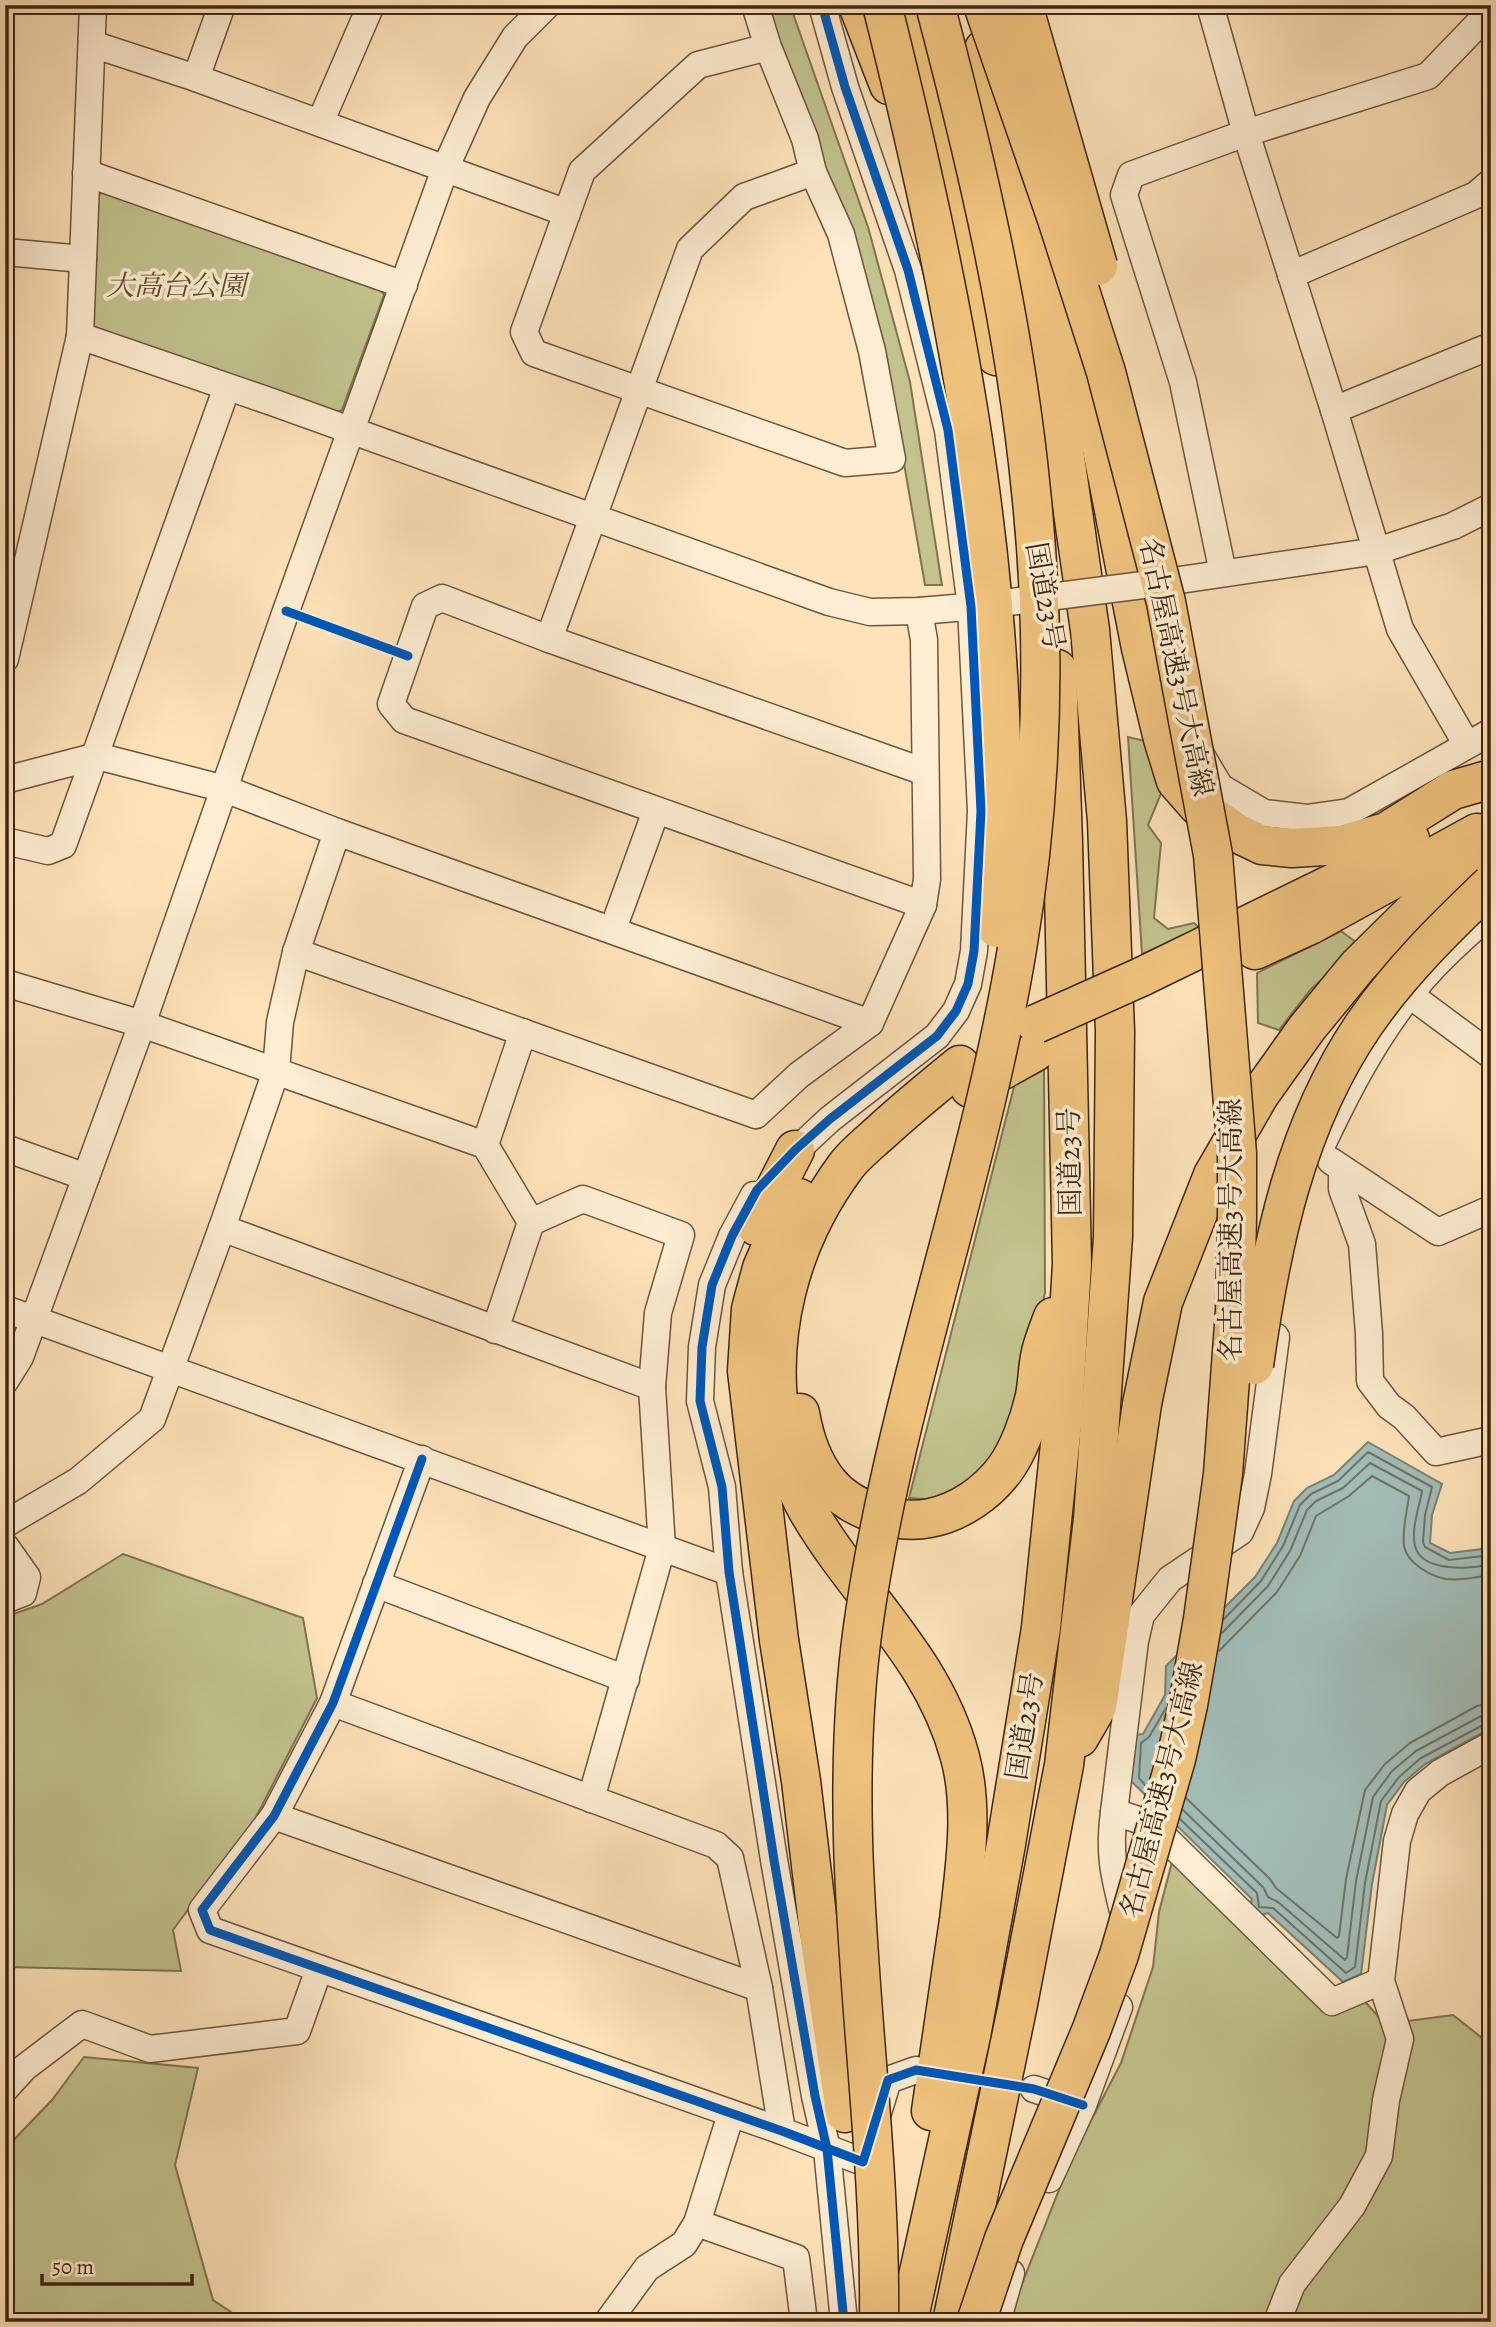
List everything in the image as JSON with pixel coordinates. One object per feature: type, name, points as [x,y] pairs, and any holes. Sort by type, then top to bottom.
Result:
[{"type":"highway","points":[[858,5],[975,307],[1018,453]]},
{"type":"highway","points":[[882,5],[913,128],[946,283],[994,595],[1000,743],[1001,876],[996,953],[977,1063],[964,1187]]},
{"type":"highway","name":"国道23号","points":[[906,2322],[971,2036],[1041,1628],[1063,1415],[1072,1264],[1056,643],[1018,453],[937,95],[909,5]]},
{"type":"highway","points":[[879,2322],[875,2155],[855,1907],[852,1764],[857,1689],[863,1630],[890,1481],[1004,1020],[1028,884],[1035,808],[1039,708],[1039,592],[1031,488],[1014,367],[970,138],[935,5]]},
{"type":"highway","name":"国道23号","points":[[952,2322],[1018,2004],[1063,1765],[1093,1519],[1112,1250],[1115,1031],[1107,821],[1090,631],[1065,457],[1025,228],[974,5]]},
{"type":"highway","name":"名古屋高速3号大高線","points":[[976,2322],[1004,2239],[1091,2031],[1119,1955],[1160,1820],[1188,1705],[1213,1555],[1223,1474],[1235,1284],[1237,1154],[1213,855],[1166,602],[1124,434],[1057,219],[983,5]]},
{"type":"highway","points":[[1023,5],[1144,428],[1182,601],[1215,796],[1213,855]]},
{"type":"highway","points":[[1025,228],[1056,263],[1102,449],[1141,648],[1176,781],[1198,806],[1235,832],[1262,845],[1292,848],[1341,845],[1386,832],[1452,790],[1491,779]]},
{"type":"highway","points":[[861,2322],[845,2113],[819,1933],[779,1719],[769,1637],[747,1371],[751,1309],[762,1268],[789,1213],[806,1187],[833,1157],[906,1091],[960,1065],[1035,1038],[1139,990],[1350,875],[1491,789]]},
{"type":"highway","points":[[1139,990],[1310,925],[1491,824]]},
{"type":"highway","points":[[1063,1765],[1097,1707],[1142,1404],[1163,1302],[1213,1175],[1260,1094],[1358,967],[1424,901],[1491,842]]},
{"type":"highway","points":[[1188,1705],[1215,1606],[1235,1500],[1266,1277],[1284,1201],[1310,1125],[1333,1077],[1365,1023],[1405,971],[1491,884]]},
{"type":"highway","points":[[1035,1038],[899,1139],[861,1179],[822,1236],[808,1275],[796,1362],[797,1399],[803,1432],[828,1483],[851,1503],[873,1513],[903,1519],[929,1518],[957,1509],[982,1494],[1006,1468],[1020,1440],[1034,1401],[1041,1352],[1072,1264]]},
{"type":"highway","points":[[906,2322],[964,1879],[966,1782],[959,1754],[937,1694],[901,1638],[806,1508],[793,1480],[785,1446],[775,1376],[780,1313],[788,1284],[811,1222],[828,1193],[848,1163],[910,1105],[960,1065]]},
{"type":"highway","points":[[769,1637],[727,1391],[725,1354],[728,1307],[742,1255],[795,1150]]},
{"type":"street","points":[[7,640],[80,336],[93,5]]},
{"type":"street","points":[[195,78],[222,5]]},
{"type":"street","points":[[320,123],[371,5]]},
{"type":"street","points":[[5,1381],[20,1357],[142,1024],[350,430],[445,169],[477,97],[515,37],[547,5]]},
{"type":"street","points":[[755,5],[768,47],[805,139],[813,172],[841,234],[872,351],[892,459],[845,463],[639,392],[534,353],[524,332],[582,171],[698,65],[768,47]]},
{"type":"street","points":[[804,5],[812,27],[845,87]]},
{"type":"street","points":[[822,5],[845,87],[908,270],[948,430],[975,606],[981,811],[974,951],[968,984],[956,1011],[937,1035],[830,1119],[795,1150],[757,1190],[732,1236],[712,1285],[702,1347],[700,1401],[722,1487],[729,1572],[779,1886],[815,2096],[827,2149],[844,2322]]},
{"type":"street","points":[[1043,5],[1060,86],[1102,382],[1148,585],[1194,744],[1220,787],[1264,813],[1307,818],[1349,812],[1491,732]]},
{"type":"street","points":[[1219,8],[1246,133],[1401,629],[1467,745]]},
{"type":"street","points":[[1223,573],[1183,382],[1124,195],[1131,174],[1246,133],[1428,76],[1477,21]]},
{"type":"street","points":[[92,44],[195,78],[567,212]]},
{"type":"street","points":[[549,639],[690,249],[744,197],[813,172]]},
{"type":"street","points":[[86,173],[404,285]]},
{"type":"street","points":[[1292,275],[1486,196]]},
{"type":"street","points":[[5,252],[83,259]]},
{"type":"street","points":[[80,336],[830,602],[870,612],[975,606],[1148,585],[1377,551],[1453,526],[1491,507]]},
{"type":"street","points":[[1334,410],[1491,346]]},
{"type":"street","points":[[5,841],[48,851],[63,845],[227,387]]},
{"type":"street","points":[[923,905],[404,720],[391,704],[425,606],[442,598],[549,639],[925,772]]},
{"type":"street","points":[[296,952],[756,1115],[799,1075],[870,1023],[923,905],[927,879],[924,640],[919,611]]},
{"type":"street","points":[[5,780],[97,756],[225,789],[337,832],[870,1023]]},
{"type":"street","points":[[613,929],[656,811]]},
{"type":"street","points":[[5,1524],[78,1481],[152,1419],[276,1071],[280,1022],[296,952],[337,832]]},
{"type":"street","points":[[997,2322],[1015,2261],[1054,2166],[1083,2105],[1128,1983],[1133,1951],[1112,1863],[1110,1841],[1135,1641],[1141,1615],[1170,1579],[1240,1532],[1251,1508],[1258,1474],[1282,1299],[1318,1153],[1355,1076],[1410,995],[1444,955],[1491,913]]},
{"type":"street","points":[[5,983],[142,1024],[485,1145],[531,1222]]},
{"type":"street","points":[[1410,995],[1491,1055]]},
{"type":"street","points":[[485,1145],[523,1032]]},
{"type":"street","points":[[5,1148],[86,1177]]},
{"type":"street","points":[[1318,1153],[1438,1232],[1491,1209]]},
{"type":"street","points":[[1342,1168],[1342,1189],[1362,1244],[1370,1381],[1389,1406],[1404,1417],[1436,1452],[1491,1440]]},
{"type":"street","points":[[495,1329],[531,1222],[583,1199],[681,1235],[658,1313],[652,1387],[662,1548],[590,1799]]},
{"type":"street","points":[[222,1228],[652,1387]]},
{"type":"street","points":[[5,1309],[729,1572]]},
{"type":"street","points":[[422,1460],[333,1703],[274,1816],[202,1910],[210,1930],[863,2162],[888,2080],[916,2070]]},
{"type":"street","points":[[5,1546],[27,1577],[23,1593],[5,1600]]},
{"type":"street","points":[[376,1584],[626,1679]]},
{"type":"street","points":[[333,1703],[716,1845],[730,1858],[759,1988],[782,2131]]},
{"type":"street","points":[[1277,2322],[1292,2284],[1352,2206],[1379,2156],[1386,2100],[1400,2039],[1381,1981],[1397,1841],[1405,1814],[1419,1791],[1440,1773],[1491,1745]]},
{"type":"street","points":[[1114,1812],[1151,1824],[1332,2001],[1381,1981]]},
{"type":"street","points":[[274,1816],[759,1988]]},
{"type":"street","points":[[5,2089],[24,2068],[82,2024],[150,2049],[297,2031],[319,1969]]},
{"type":"street","points":[[1034,2089],[1083,2105]]},
{"type":"street","points":[[609,2319],[647,2268],[684,2244],[697,2223],[731,2114]]},
{"type":"street","points":[[697,2223],[796,2258],[804,2322]]},
{"type":"green space","points":[[765,5],[790,5],[868,227],[910,382],[942,585],[925,585],[892,394]]},
{"type":"green space","name":"大高台公園","points":[[108,189],[380,288],[384,295],[342,410],[334,413],[94,330],[90,323],[95,197]]},
{"type":"green space","points":[[1128,737],[1145,741],[1162,791],[1148,825],[1161,843],[1154,918],[1168,929],[1194,923],[1200,929],[1142,954]]},
{"type":"green space","points":[[1341,931],[1361,946],[1311,989],[1279,1030],[1258,1023],[1257,973]]},
{"type":"green space","points":[[1044,1068],[1045,1293],[1010,1432],[980,1474],[939,1500],[909,1498],[1016,1079]]},
{"type":"green space","points":[[123,1554],[303,1618],[317,1698],[255,1819],[173,1930],[181,1971],[5,1967],[5,1617],[42,1604]]},
{"type":"green space","points":[[1172,1862],[1327,2009],[1359,1995],[1385,2024],[1453,2015],[1491,2045],[1491,2322],[1012,2322],[1016,2299],[1072,2157],[1121,2063],[1153,1967],[1159,1912]]},
{"type":"green space","points":[[84,2057],[198,2068],[175,2165],[213,2300],[246,2322],[5,2322],[5,2149],[52,2100]]},
{"type":"water","points":[[1368,1442],[1442,1484],[1432,1515],[1430,1543],[1450,1553],[1491,1548],[1491,1728],[1425,1764],[1404,1782],[1387,1805],[1372,1884],[1361,1974],[1343,1982],[1268,1913],[1261,1915],[1249,1909],[1252,1899],[1131,1781],[1134,1735],[1143,1734],[1165,1695],[1166,1666],[1255,1577],[1277,1543],[1294,1501],[1307,1488],[1334,1475]]},
{"type":"cycle path","points":[[822,5],[845,87],[908,270],[948,430],[971,607],[981,811],[974,951],[968,984],[956,1011],[937,1036],[830,1119],[795,1150],[757,1190],[732,1236],[712,1285],[702,1347],[700,1401],[722,1487],[729,1572],[774,1860],[815,2096],[827,2149],[844,2322]]},
{"type":"cycle path","points":[[286,611],[408,656]]},
{"type":"cycle path","points":[[422,1459],[333,1703],[274,1816],[202,1910],[210,1930],[863,2162],[888,2080],[916,2070],[1034,2089],[1083,2105]]}]
